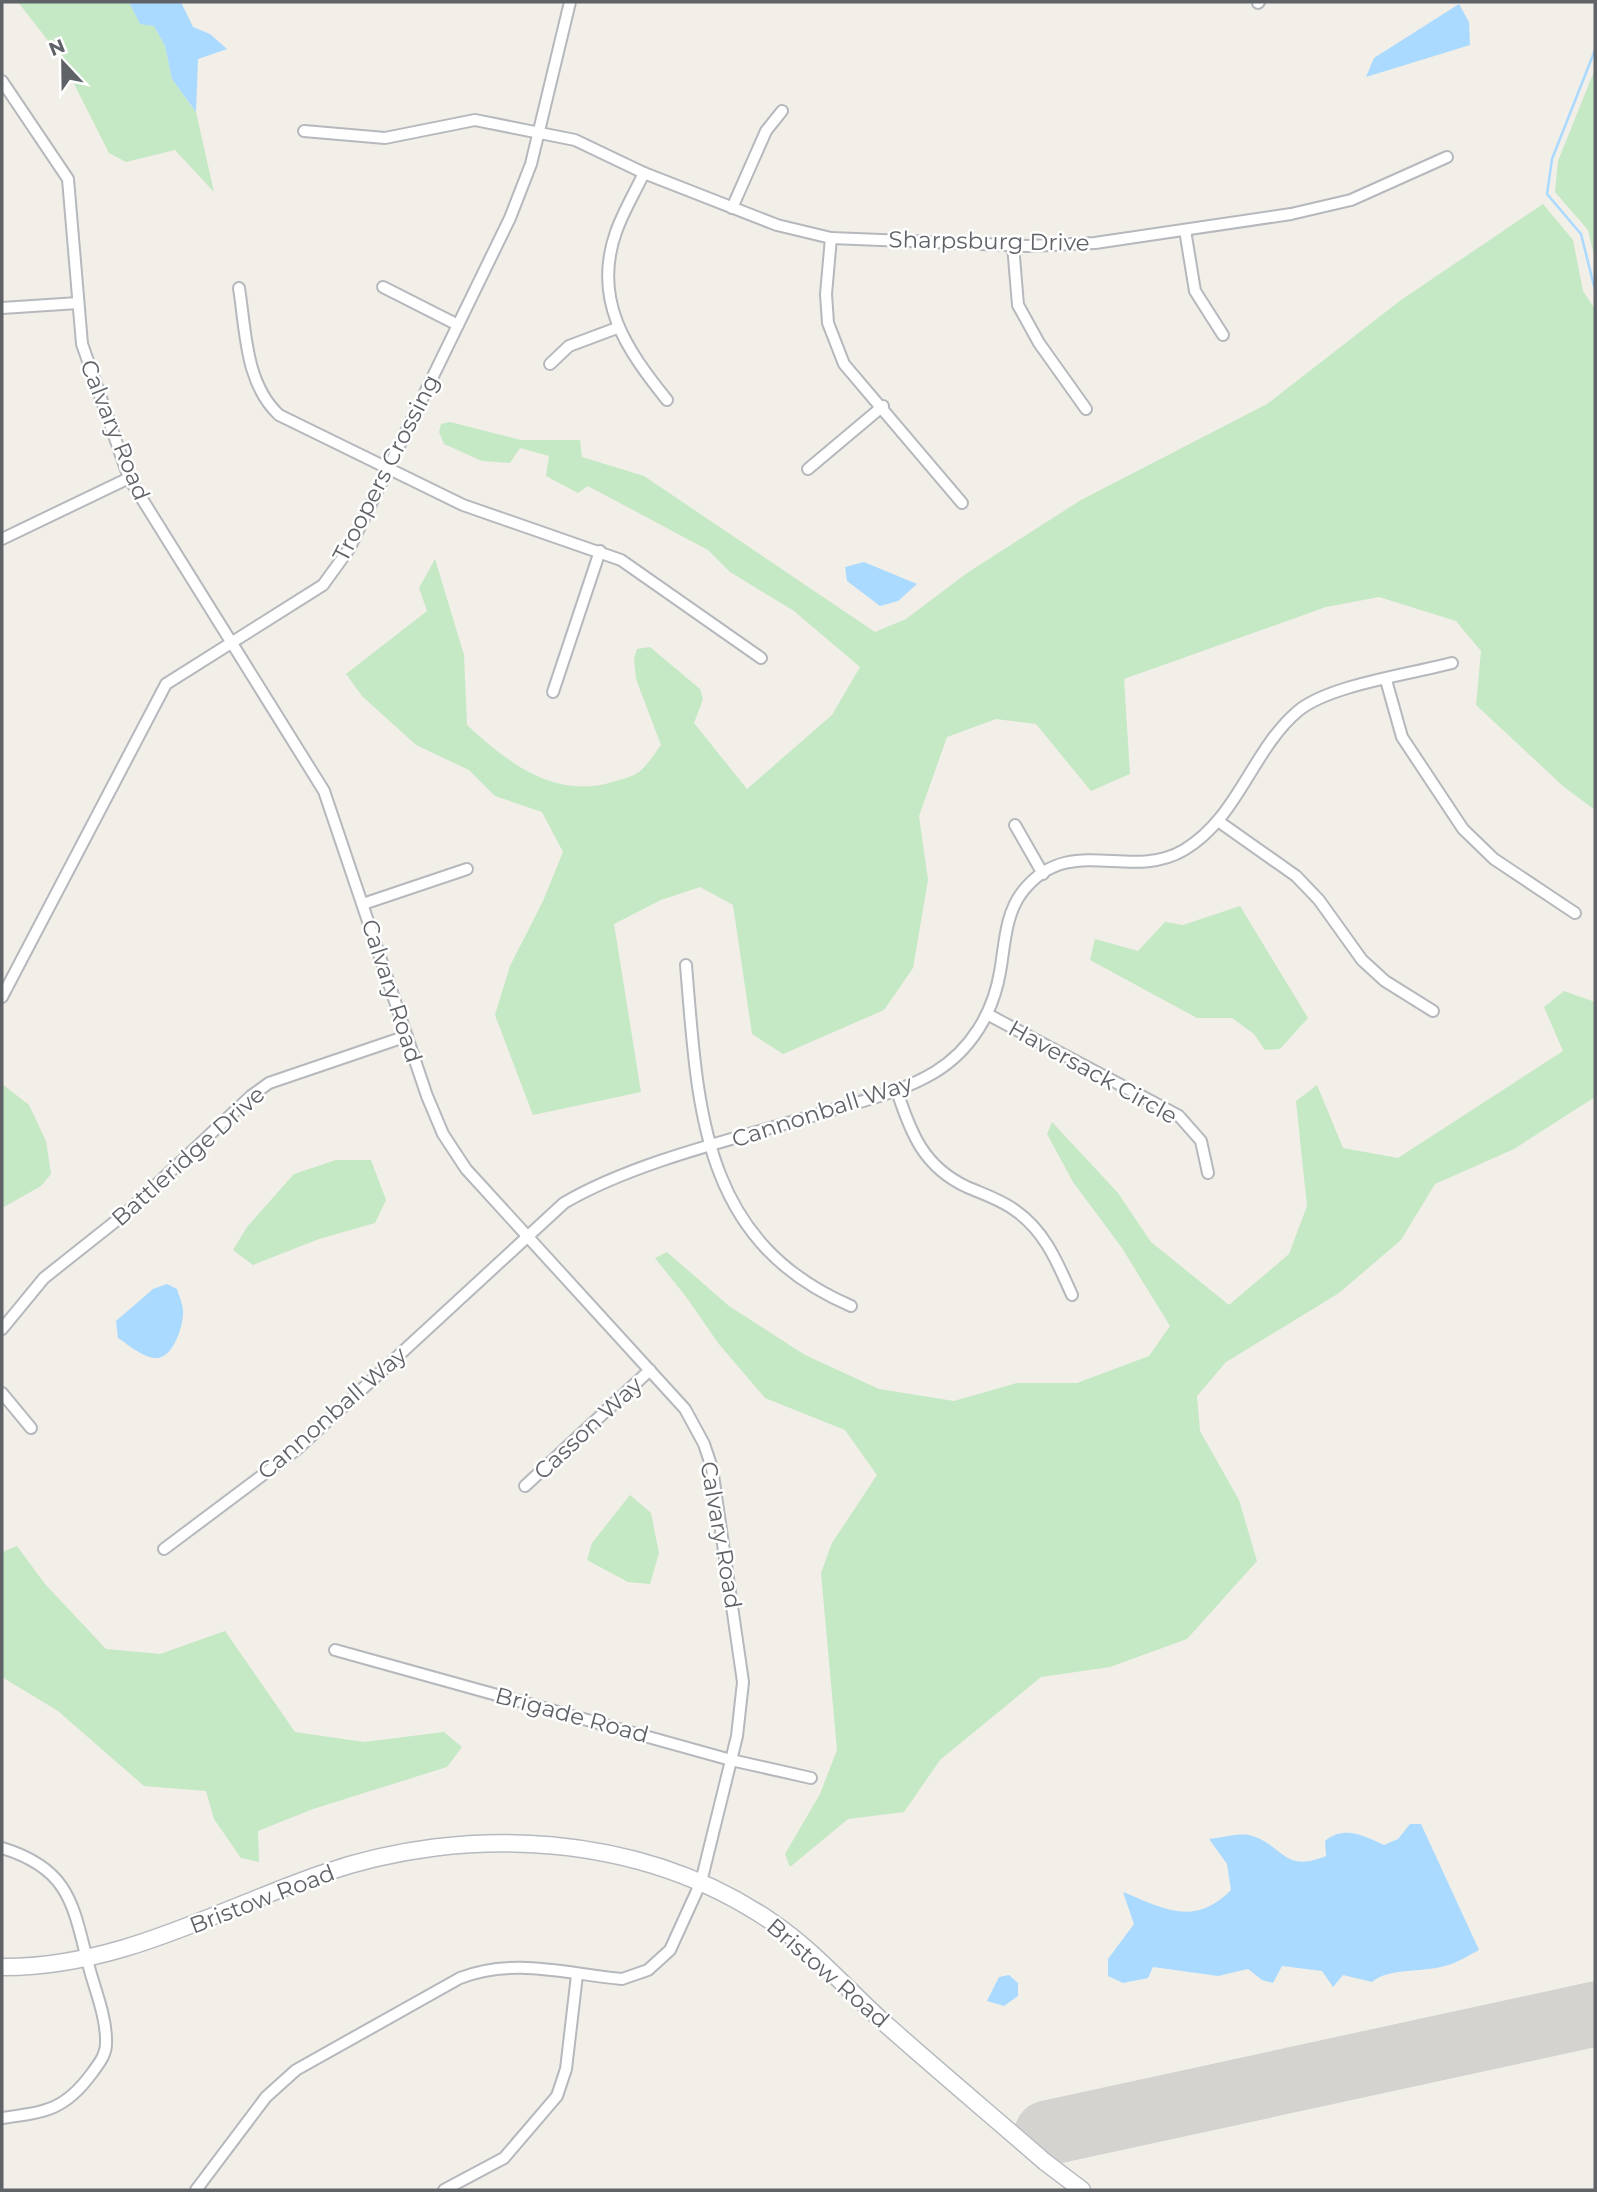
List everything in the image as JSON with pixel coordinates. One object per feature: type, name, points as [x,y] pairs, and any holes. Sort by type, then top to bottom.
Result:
[{"type":"main road","name":"Bristow Road","points":[[2,1967],[87,1960],[174,1933],[319,1875],[372,1858],[443,1845],[490,1842],[580,1849],[701,1882],[771,1921],[792,1936],[941,2072],[1082,2190]]},
{"type":"street","name":"Troopers Crossing","points":[[2,997],[166,684],[230,641],[323,585],[349,549],[510,218],[531,164],[570,2]]},
{"type":"street","name":"Calvary Road","points":[[2,81],[68,179],[82,344],[129,478],[324,791],[427,1096],[452,1151],[650,1370],[694,1423],[712,1468],[743,1682],[743,1699],[731,1759],[701,1882],[670,1950],[659,1962],[637,1976],[622,1979],[577,1975],[521,1965],[472,1973],[311,2060],[266,2098],[195,2190]]},
{"type":"street","points":[[732,208],[766,131],[782,111]]},
{"type":"street","name":"Sharpsburg Drive","points":[[304,131],[385,138],[475,120],[575,140],[644,173],[732,208],[777,225],[831,238],[1013,245],[1096,243],[1291,214],[1351,200],[1447,157]]},
{"type":"street","points":[[644,173],[616,230],[608,279],[617,328],[634,359],[667,400]]},
{"type":"street","points":[[1185,230],[1195,291],[1223,335]]},
{"type":"street","points":[[831,238],[828,323],[844,364],[883,406],[962,503]]},
{"type":"street","points":[[1013,245],[1018,305],[1039,344],[1086,409]]},
{"type":"street","points":[[383,287],[458,326]]},
{"type":"street","points":[[239,288],[255,385],[266,403],[279,415],[463,505],[600,551],[647,576],[761,659]]},
{"type":"street","points":[[2,308],[78,303]]},
{"type":"street","points":[[550,364],[569,346],[617,328]]},
{"type":"street","points":[[808,469],[883,406]]},
{"type":"street","points":[[2,539],[129,478]]},
{"type":"street","points":[[554,692],[600,551]]},
{"type":"street","name":"Cannonball Way","points":[[164,1549],[296,1450],[564,1203],[592,1187],[711,1147],[897,1091],[947,1063],[974,1038],[987,1014],[994,997],[1013,906],[1033,880],[1080,858],[1152,862],[1186,849],[1219,821],[1280,730],[1299,710],[1339,691],[1452,663]]},
{"type":"street","points":[[1385,680],[1402,737],[1463,829],[1494,859],[1575,913]]},
{"type":"street","points":[[1219,821],[1296,876],[1318,900],[1362,960],[1385,981],[1433,1011]]},
{"type":"street","points":[[1015,825],[1043,874]]},
{"type":"street","points":[[363,904],[467,869]]},
{"type":"street","points":[[686,965],[697,1096],[723,1186],[748,1228],[796,1276],[851,1306]]},
{"type":"street","name":"Haversack Circle","points":[[987,1014],[1179,1116],[1201,1141],[1208,1172]]},
{"type":"street","name":"Battleridge Drive","points":[[2,1329],[44,1278],[126,1213],[251,1096],[269,1083],[407,1036]]},
{"type":"street","points":[[897,1091],[911,1132],[929,1162],[954,1181],[1014,1209],[1026,1219],[1048,1245],[1072,1295]]},
{"type":"street","name":"Casson Way","points":[[525,1486],[650,1370]]},
{"type":"street","points":[[2,1393],[31,1428]]},
{"type":"street","name":"Brigade Road","points":[[335,1650],[731,1759],[811,1778]]},
{"type":"street","points":[[2,1848],[24,1855],[44,1866],[66,1890],[77,1914],[107,2036],[104,2056],[67,2102],[38,2113],[2,2118]]},
{"type":"street","points":[[444,2190],[504,2158],[557,2096],[566,2069],[577,1975]]},
{"type":"green space","points":[[18,2],[129,2],[140,23],[154,26],[165,46],[172,79],[196,112],[214,192],[175,150],[126,162],[109,153],[60,56]]},
{"type":"green space","points":[[1595,69],[1595,260],[1588,230],[1555,192],[1558,161]]},
{"type":"green space","points":[[1543,204],[1573,240],[1583,291],[1595,309],[1595,810],[1564,787],[1476,705],[1481,651],[1456,621],[1379,597],[1326,607],[1124,679],[1130,774],[1091,791],[1036,724],[996,719],[947,737],[919,816],[928,880],[913,968],[884,1010],[783,1054],[752,1034],[733,905],[700,887],[661,900],[614,924],[641,1092],[533,1115],[495,1015],[510,966],[543,901],[563,852],[542,812],[495,796],[469,770],[416,745],[362,696],[346,674],[427,611],[419,588],[435,559],[464,655],[467,725],[499,753],[534,775],[573,786],[594,786],[636,774],[661,745],[636,679],[634,658],[637,649],[650,647],[700,689],[703,699],[694,723],[747,789],[832,715],[860,667],[794,611],[730,572],[708,550],[588,486],[578,493],[546,476],[549,456],[520,448],[510,463],[482,461],[444,444],[439,432],[441,424],[450,422],[521,440],[580,440],[582,457],[644,476],[875,632],[906,619],[967,573],[1081,500],[1267,404],[1401,300]]},
{"type":"green space","points":[[1240,906],[1308,1018],[1280,1049],[1265,1050],[1254,1034],[1232,1018],[1197,1018],[1090,960],[1095,939],[1138,951],[1165,922],[1183,925]]},
{"type":"green space","points":[[1564,991],[1595,1002],[1595,1097],[1514,1149],[1435,1184],[1401,1240],[1339,1293],[1226,1362],[1197,1396],[1200,1431],[1239,1500],[1257,1561],[1187,1639],[1110,1667],[1041,1677],[940,1760],[904,1812],[848,1819],[790,1867],[785,1854],[820,1794],[837,1750],[821,1573],[832,1543],[877,1475],[845,1430],[765,1398],[718,1343],[655,1258],[667,1252],[729,1306],[805,1355],[879,1389],[954,1401],[1017,1383],[1077,1383],[1149,1356],[1170,1326],[1122,1248],[1073,1182],[1047,1134],[1052,1122],[1118,1193],[1151,1242],[1229,1305],[1289,1254],[1307,1206],[1296,1101],[1317,1085],[1343,1148],[1398,1158],[1563,1051],[1544,1007]]},
{"type":"green space","points":[[2,1084],[29,1105],[46,1141],[51,1174],[41,1186],[2,1208]]},
{"type":"green space","points":[[336,1160],[371,1160],[386,1200],[375,1223],[319,1239],[253,1265],[233,1250],[247,1227],[294,1174]]},
{"type":"green space","points":[[630,1495],[651,1513],[659,1553],[650,1584],[628,1582],[587,1560],[592,1543]]},
{"type":"green space","points":[[17,1546],[45,1584],[106,1649],[160,1654],[225,1631],[295,1732],[364,1742],[444,1732],[462,1747],[447,1767],[313,1809],[258,1831],[259,1862],[241,1858],[214,1819],[206,1791],[144,1786],[58,1711],[2,1677],[2,1552]]},
{"type":"water","points":[[129,2],[181,2],[193,27],[210,34],[227,49],[198,59],[196,112],[172,79],[165,46],[154,26],[140,24]]},
{"type":"water","points":[[1459,4],[1469,22],[1470,45],[1366,77],[1374,58]]},
{"type":"water","points":[[864,562],[917,584],[898,601],[880,606],[847,581],[845,567]]},
{"type":"water","points":[[167,1284],[177,1289],[183,1308],[182,1324],[169,1352],[153,1358],[118,1338],[116,1321],[153,1289]]},
{"type":"water","points":[[1410,1824],[1421,1824],[1479,1950],[1460,1960],[1439,1967],[1388,1974],[1372,1982],[1343,1975],[1333,1987],[1322,1971],[1282,1966],[1273,1983],[1262,1980],[1248,1969],[1218,1976],[1153,1967],[1148,1978],[1123,1983],[1108,1976],[1108,1959],[1134,1924],[1123,1892],[1166,1909],[1192,1911],[1218,1901],[1231,1890],[1227,1864],[1209,1839],[1249,1835],[1261,1839],[1284,1856],[1300,1862],[1326,1856],[1325,1841],[1332,1836],[1354,1834],[1384,1845],[1398,1839]]},
{"type":"water","points":[[1009,1975],[1018,1983],[1018,1996],[1004,2006],[987,2001],[999,1977]]},
{"type":"waterway","points":[[1595,50],[1552,159],[1547,194],[1581,234],[1595,290]]},
{"type":"runway","points":[[1047,2133],[1595,2014]]}]
